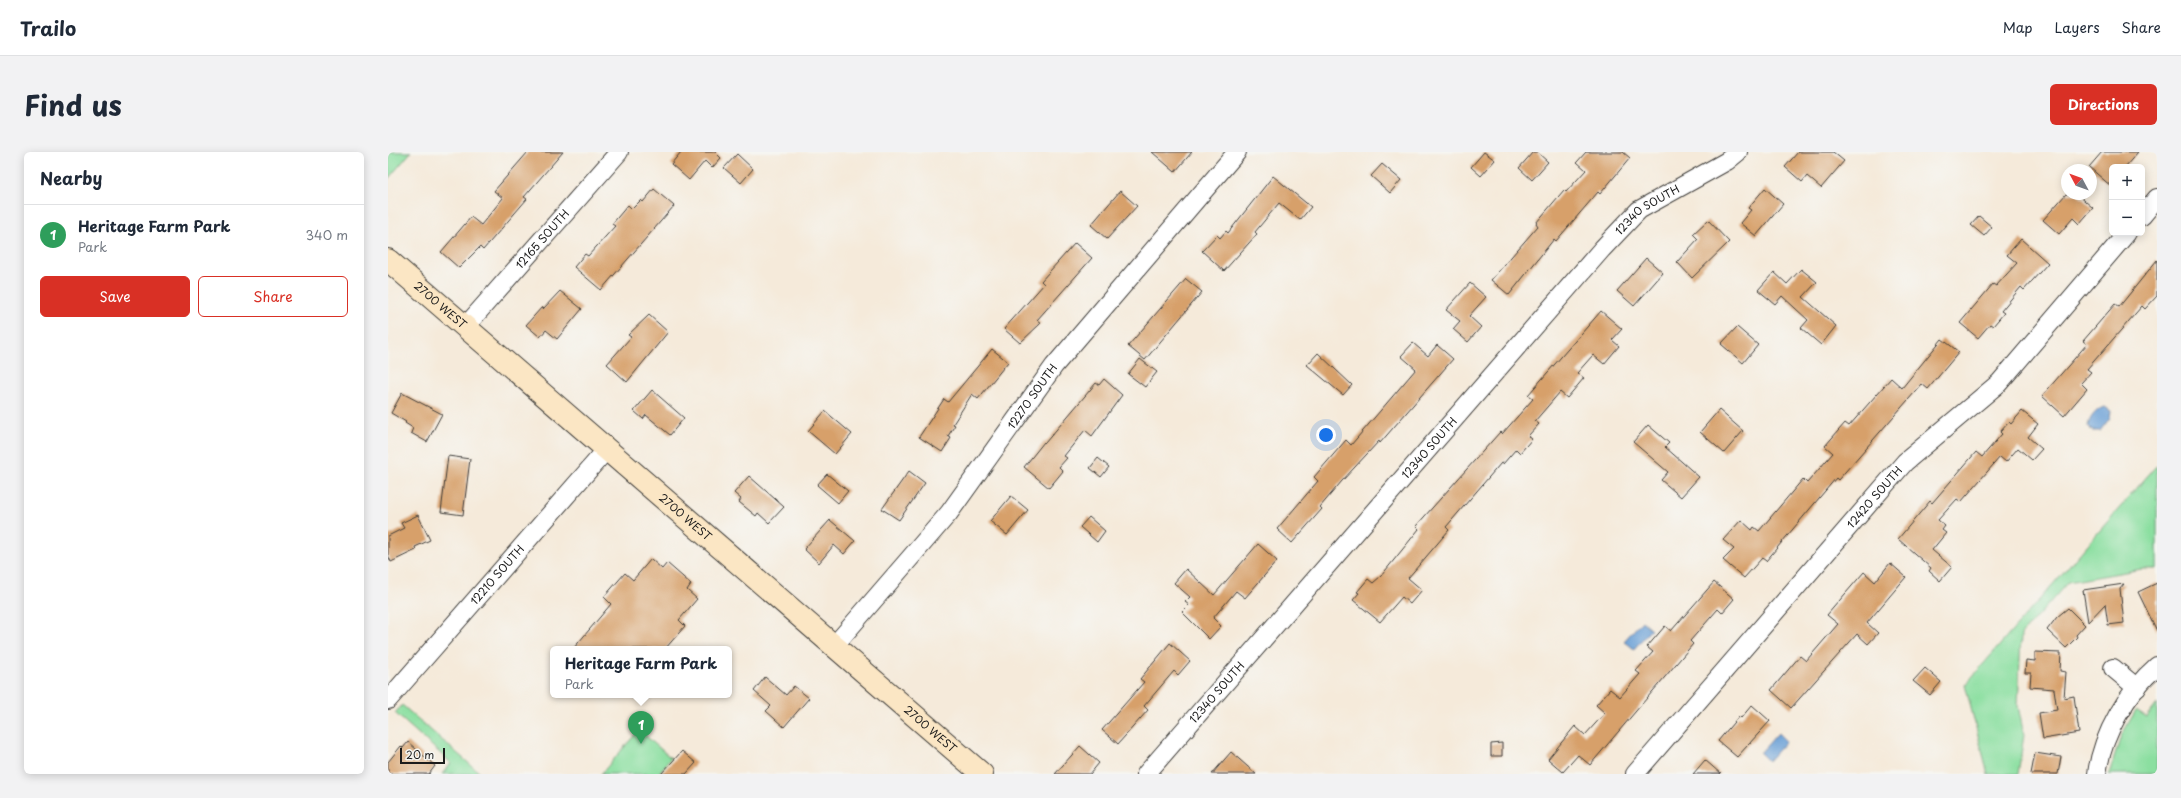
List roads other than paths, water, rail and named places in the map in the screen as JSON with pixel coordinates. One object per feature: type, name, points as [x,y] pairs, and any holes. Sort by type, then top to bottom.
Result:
[{"type":"main road","name":"2700 WEST","points":[[388,260],[982,774]]},
{"type":"street","name":"12165 SOUTH","points":[[465,327],[619,152]]},
{"type":"street","name":"12270 SOUTH","points":[[834,646],[949,513],[1054,366],[1236,152]]},
{"type":"street","name":"12340 SOUTH","points":[[1146,774],[1602,249],[1639,210],[1727,161],[1738,152]]},
{"type":"street","points":[[2145,212],[2157,198]]},
{"type":"street","name":"12420 SOUTH","points":[[1635,774],[1905,462],[1999,383],[2124,236]]},
{"type":"street","name":"12210 SOUTH","points":[[388,700],[607,449]]},
{"type":"street","points":[[2097,774],[2108,737],[2119,712],[2137,688],[2157,666]]},
{"type":"street","points":[[2113,668],[2137,688]]},
{"type":"water","points":[[2105,407],[2111,411],[2110,418],[2100,431],[2092,431],[2088,427],[2091,417],[2099,409]]},
{"type":"water","points":[[1642,621],[1651,629],[1634,649],[1624,641]]},
{"type":"water","points":[[1778,733],[1786,741],[1768,761],[1760,753]]},
{"type":"place","name":"Heritage Farm Park","points":[[641,744]]}]
